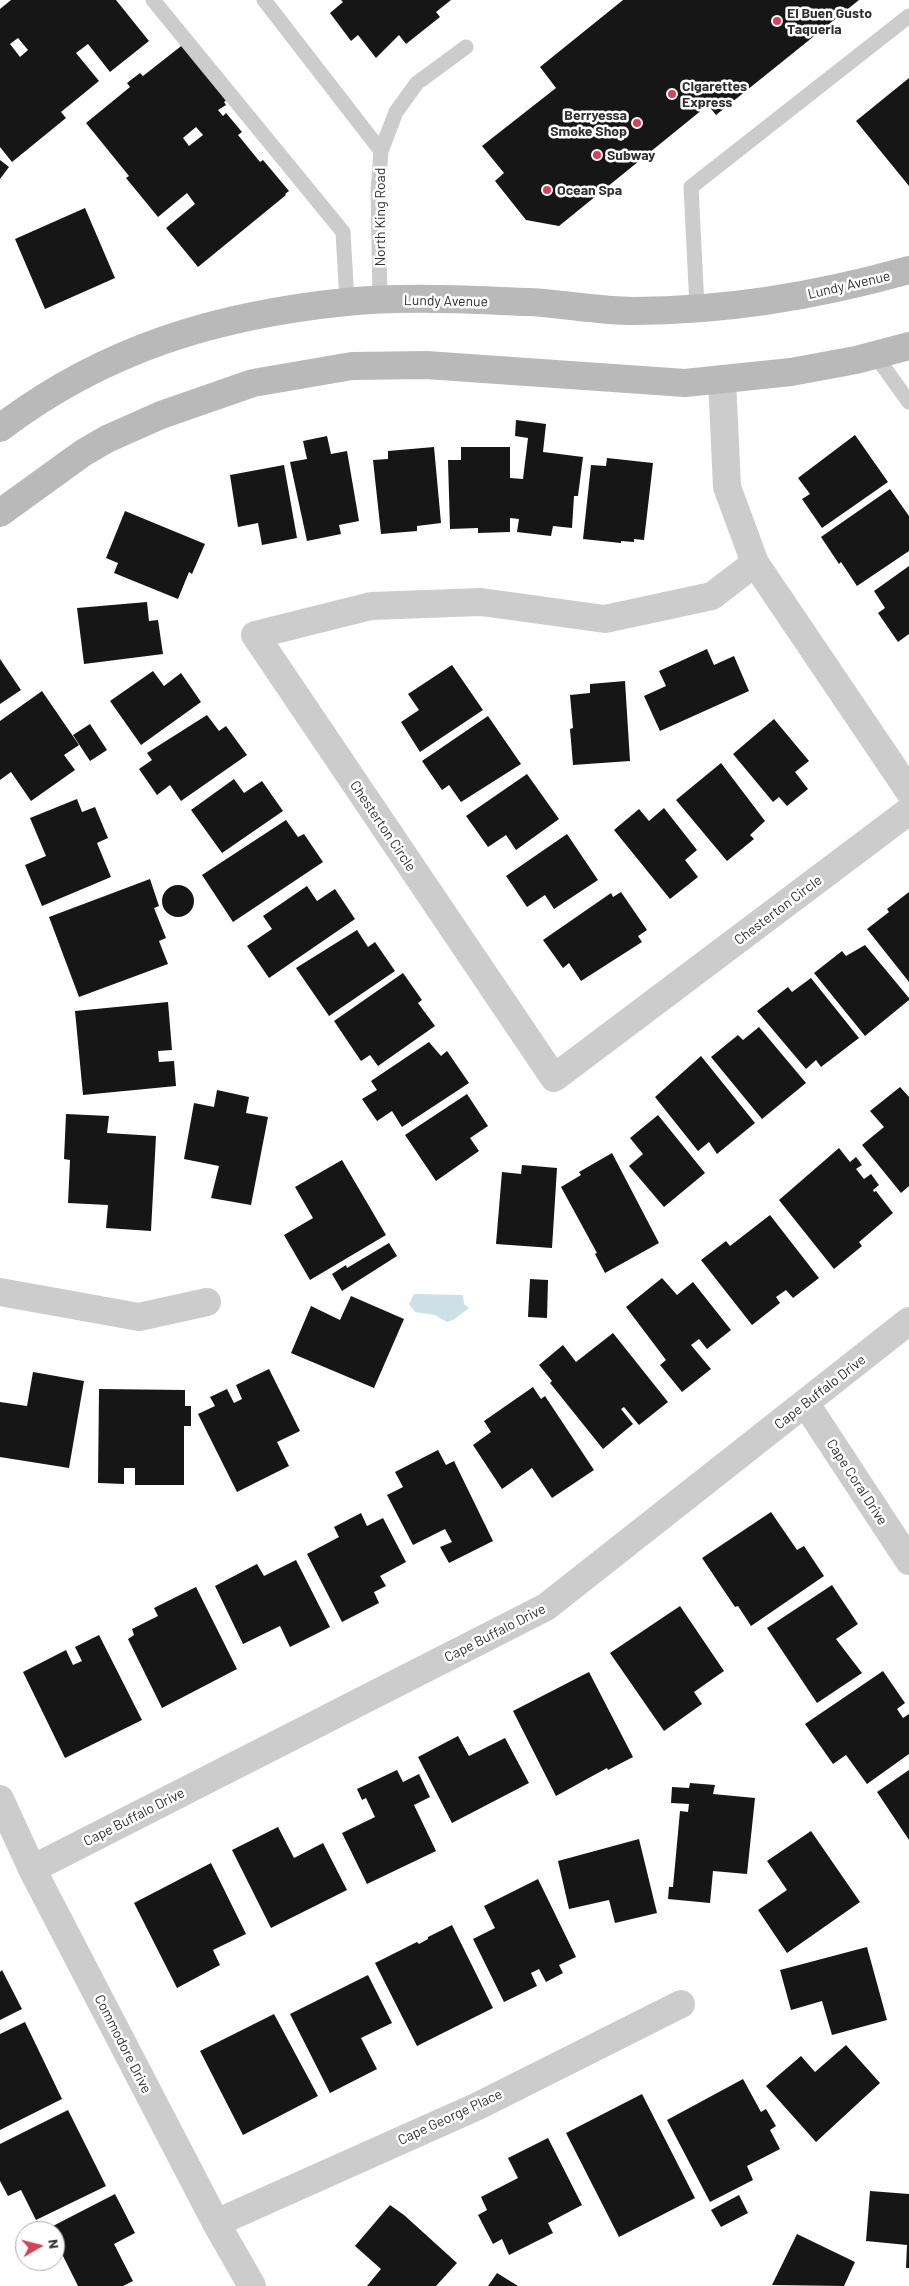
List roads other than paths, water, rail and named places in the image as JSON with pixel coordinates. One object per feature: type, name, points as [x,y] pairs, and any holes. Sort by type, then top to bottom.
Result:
[{"type":"main road","name":"Lundy Avenue","points":[[3,426],[69,381],[132,350],[196,329],[280,311],[348,302],[422,299],[534,302],[633,311],[697,307],[781,299],[841,288],[909,270]]},
{"type":"main road","points":[[0,513],[91,448],[161,415],[253,383],[352,366],[426,365],[684,383],[791,372],[875,356],[909,346]]},
{"type":"street","points":[[722,379],[727,487],[755,563],[909,791]]},
{"type":"street","name":"Chesterton Circle","points":[[755,563],[712,596],[605,619],[481,602],[370,606],[255,635],[554,1078],[909,811]]},
{"type":"street","points":[[0,1292],[139,1317],[207,1302]]},
{"type":"street","name":"Cape Buffalo Drive","points":[[32,1869],[546,1607],[909,1321]]},
{"type":"street","name":"Cape Coral Drive","points":[[806,1404],[909,1561]]},
{"type":"street","name":"Commodore Drive","points":[[0,1799],[32,1869],[216,2223],[252,2286]]},
{"type":"street","name":"Cape George Place","points":[[216,2223],[478,2106],[681,2004]]},
{"type":"lane","points":[[153,0],[343,232],[348,302]]},
{"type":"lane","points":[[264,0],[381,151]]},
{"type":"lane","points":[[697,307],[691,187],[909,16]]},
{"type":"lane","name":"North King Road","points":[[380,301],[378,191],[381,151],[396,112],[417,83],[466,47]]},
{"type":"lane","points":[[875,356],[909,402]]},
{"type":"place","name":"El Buen Gusto Taqueria","points":[[777,21]]},
{"type":"place","name":"Cigarettes Express","points":[[672,94]]},
{"type":"place","name":"Berryessa Smoke Shop","points":[[637,123]]},
{"type":"place","name":"Subway","points":[[597,155]]},
{"type":"place","name":"Ocean Spa","points":[[547,190]]}]
